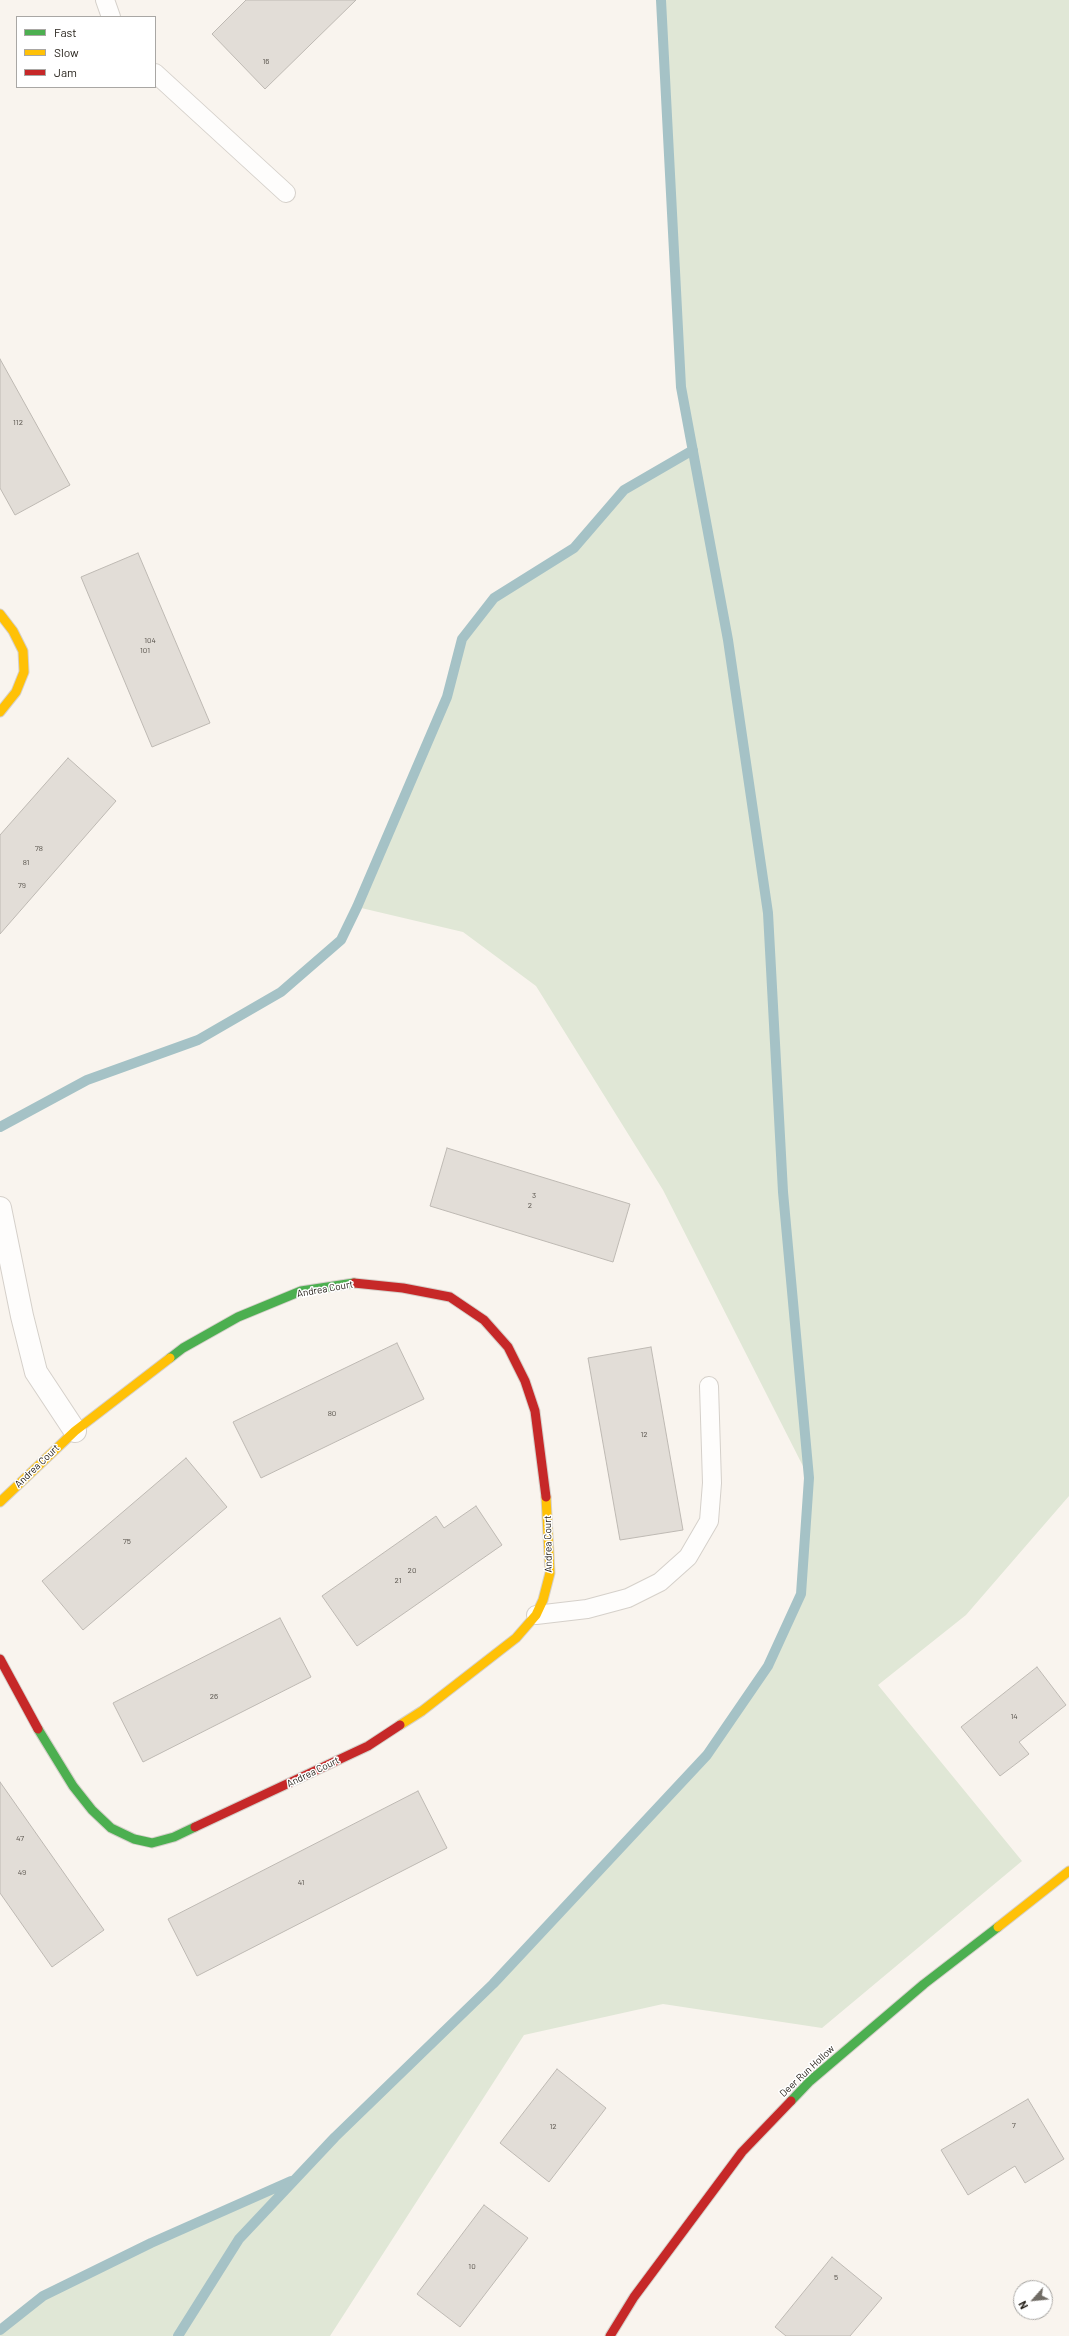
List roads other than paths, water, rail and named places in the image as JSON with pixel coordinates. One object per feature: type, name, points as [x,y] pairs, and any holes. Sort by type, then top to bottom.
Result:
[{"type":"street","points":[[0,614],[13,630],[23,651],[24,672],[16,692],[0,712]]},
{"type":"street","points":[[0,1208],[22,1316],[36,1372],[75,1431]]},
{"type":"street","name":"Andrea Court","points":[[0,1502],[75,1431],[183,1348],[238,1317],[301,1292],[350,1282],[403,1288],[450,1296],[484,1320],[508,1347],[525,1380],[535,1411],[547,1501],[550,1573],[543,1600],[536,1615],[516,1638],[422,1711],[368,1746],[174,1837],[152,1843],[134,1839],[111,1828],[73,1786],[49,1750],[0,1659]]},
{"type":"street","name":"Deer Run Hollow","points":[[610,2336],[634,2296],[742,2152],[810,2081],[924,1984],[1046,1891],[1069,1871]]},
{"type":"lane","points":[[105,0],[111,16]]},
{"type":"lane","points":[[156,74],[286,193]]},
{"type":"lane","points":[[536,1615],[587,1609],[628,1598],[660,1582],[688,1557],[709,1521],[712,1483],[709,1386]]},
{"type":"waterway","points":[[178,2336],[239,2239],[335,2137],[493,1984],[707,1755],[768,1666],[801,1594],[809,1478],[783,1192],[768,913],[728,640],[681,387],[661,0]]},
{"type":"waterway","points":[[0,1127],[87,1080],[198,1040],[281,992],[341,940],[357,907],[447,697],[462,639],[494,598],[574,548],[624,490],[693,450]]},
{"type":"waterway","points":[[0,2330],[43,2296],[151,2243],[291,2181]]}]
